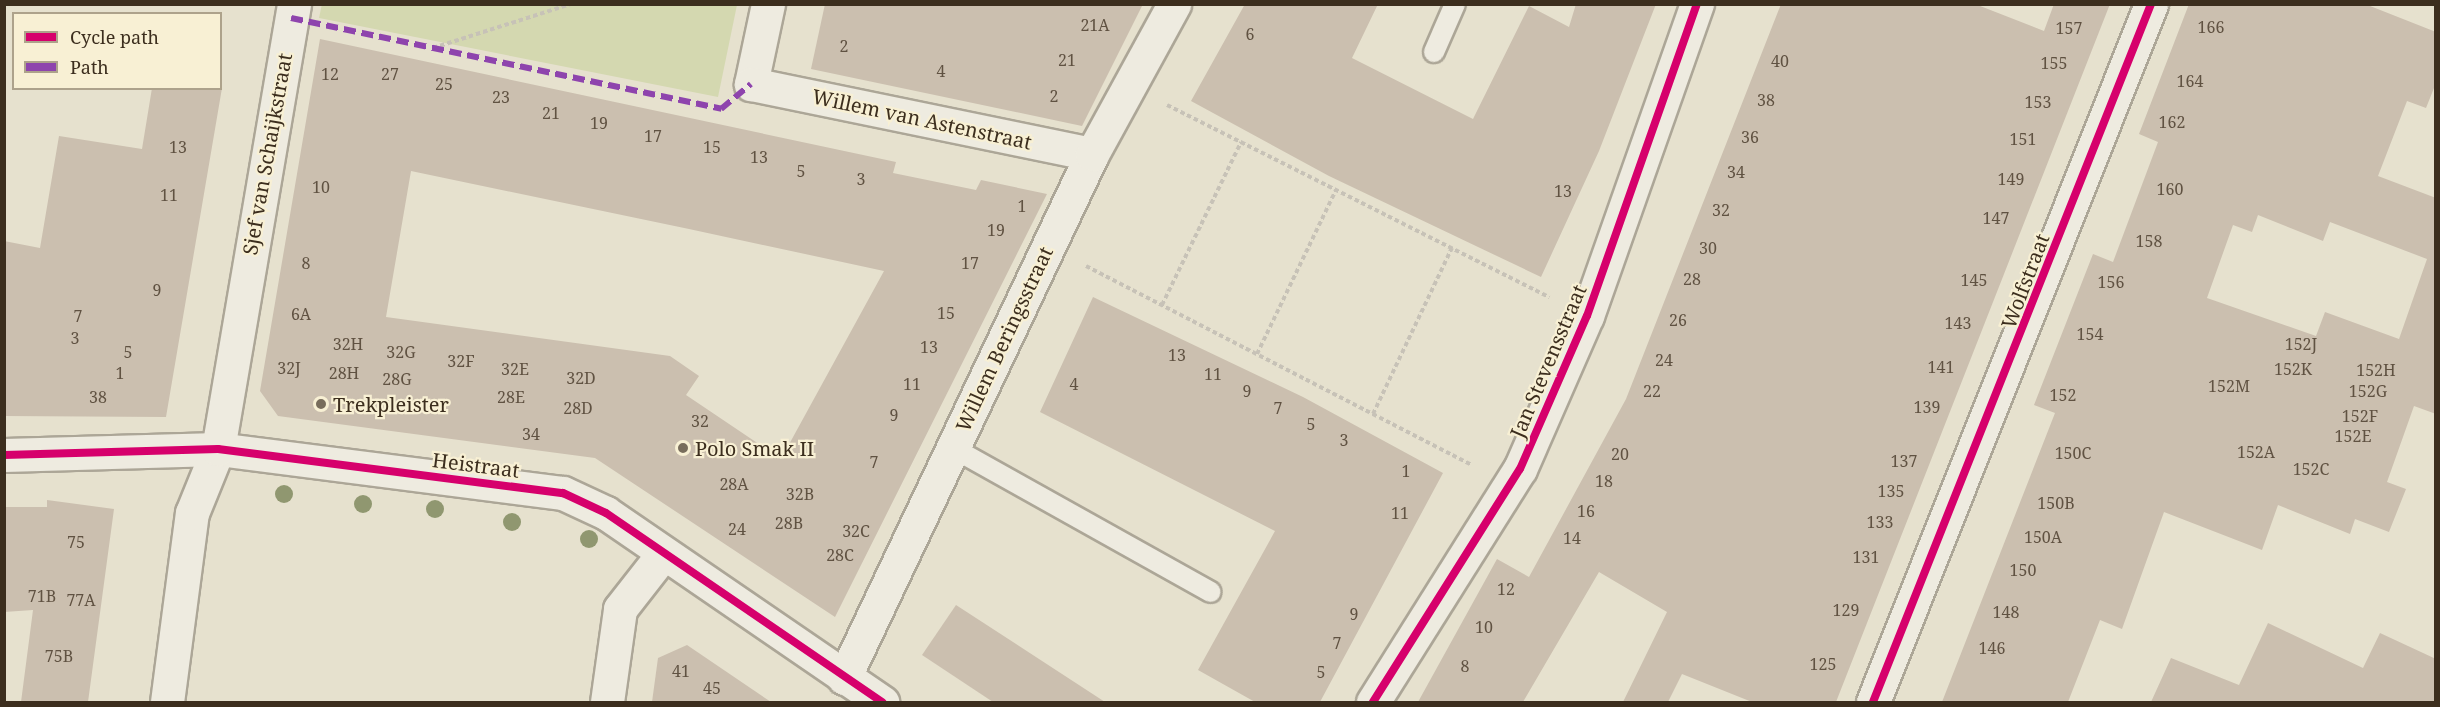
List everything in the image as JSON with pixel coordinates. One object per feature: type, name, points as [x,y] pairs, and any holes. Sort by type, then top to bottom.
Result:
[{"type":"street","name":"Sjef van Schaijkstraat","points":[[167,702],[192,513],[218,449],[241,303],[294,4]]},
{"type":"street","name":"Willem van Astenstraat","points":[[768,4],[751,84],[1092,154]]},
{"type":"street","name":"Willem Beringsstraat","points":[[844,678],[1092,154],[1174,4]]},
{"type":"street","name":"Jan Stevensstraat","points":[[1373,702],[1510,485],[1587,316],[1696,4]]},
{"type":"street","name":"Wolfstraat","points":[[1873,702],[2151,4]]},
{"type":"street","name":"Heistraat","points":[[4,455],[218,449],[563,493],[606,513],[882,702]]},
{"type":"street","points":[[607,702],[620,609],[663,554]]},
{"type":"lane","points":[[1434,52],[1455,4]]},
{"type":"lane","points":[[953,448],[1211,592]]},
{"type":"path","points":[[433,48],[570,4]]},
{"type":"path","points":[[1129,86],[1587,316]]},
{"type":"path","points":[[1162,305],[1241,142]]},
{"type":"path","points":[[1257,355],[1336,190]]},
{"type":"path","points":[[1048,246],[1510,485]]},
{"type":"path","points":[[1372,414],[1452,248]]},
{"type":"green space","points":[[322,4],[737,5],[718,97],[319,18]]},
{"type":"building","points":[[825,4],[1143,4],[1082,126],[811,69]]},
{"type":"building","points":[[1245,4],[1378,4],[1352,58],[1473,119],[1529,6],[1569,27],[1576,4],[1656,4],[1599,151],[1541,277],[1329,176],[1191,101]]},
{"type":"building","points":[[1781,4],[1975,4],[2044,31],[2054,4],[2110,4],[1836,702],[1752,702],[1682,674],[1668,702],[1623,702],[1667,612],[1599,572],[1523,702],[1418,702],[1497,559],[1529,577],[1626,399]]},
{"type":"building","points":[[2189,4],[2365,4],[2436,32],[2436,83],[2426,108],[2407,101],[2378,176],[2436,198],[2436,414],[2414,406],[2387,482],[2406,489],[2389,532],[2355,519],[2350,534],[2278,505],[2262,550],[2164,512],[2122,629],[2100,620],[2068,702],[1942,702],[2055,413],[2034,405],[2093,254],[2113,262],[2158,142],[2139,134]],"holes":[[[2258,215],[2323,241],[2330,222],[2427,259],[2399,339],[2325,312],[2316,336],[2207,298],[2233,225],[2252,232]]]},
{"type":"building","points":[[320,39],[896,162],[893,173],[976,190],[981,180],[1047,194],[835,617],[595,458],[278,416],[260,391]],"holes":[[[411,171],[884,271],[781,459],[686,395],[699,376],[670,356],[386,317]]]},
{"type":"building","points":[[152,90],[222,90],[166,417],[4,416],[4,241],[40,248],[59,136],[142,149]]},
{"type":"building","points":[[1093,297],[1303,397],[1443,473],[1320,702],[1255,702],[1198,670],[1275,531],[1040,412]]},
{"type":"building","points":[[47,500],[114,509],[88,702],[21,702],[33,610],[4,612],[4,507],[47,507]]},
{"type":"building","points":[[956,605],[1105,702],[993,702],[922,655]]},
{"type":"building","points":[[2268,623],[2363,668],[2380,633],[2436,659],[2436,702],[2151,702],[2171,658],[2239,685]]},
{"type":"building","points":[[687,645],[771,702],[652,702],[658,658]]},
{"type":"marked path","points":[[291,18],[721,109],[751,84]]},
{"type":"cycle path","points":[[1373,702],[1520,469],[1587,316],[1697,4]]},
{"type":"cycle path","points":[[1873,702],[2151,4]]},
{"type":"cycle path","points":[[4,455],[218,449],[563,493],[606,513],[882,702]]},
{"type":"place","name":"Trekpleister","points":[[321,404]]},
{"type":"place","name":"Polo Smak II","points":[[683,448]]}]
